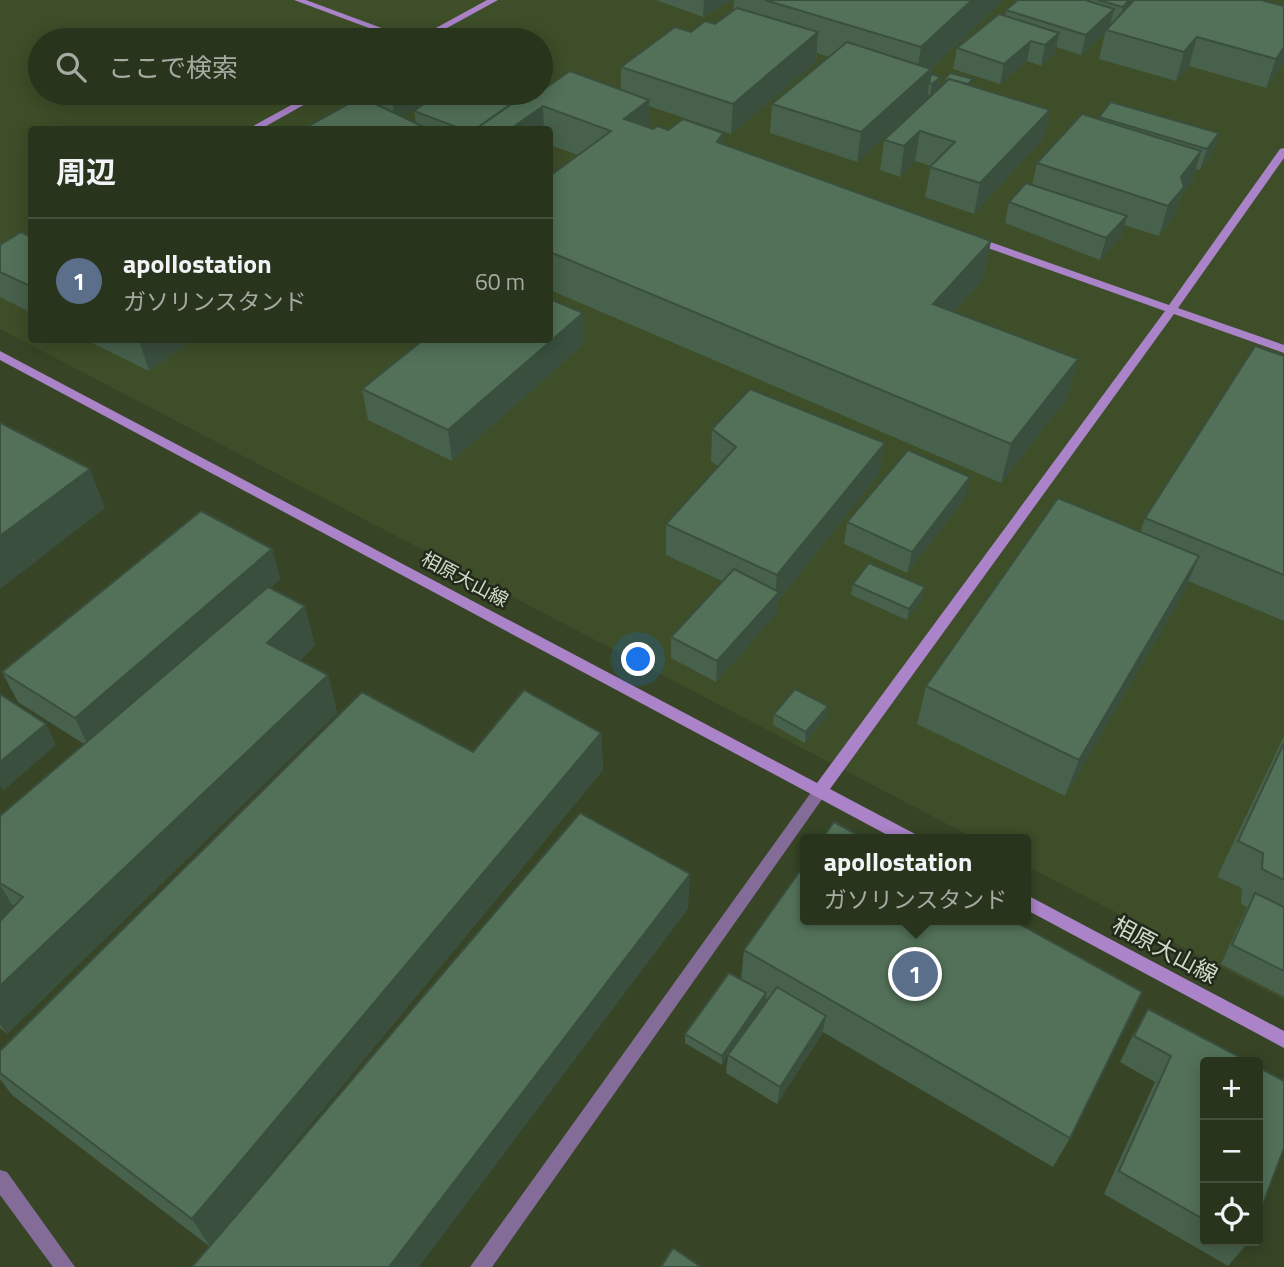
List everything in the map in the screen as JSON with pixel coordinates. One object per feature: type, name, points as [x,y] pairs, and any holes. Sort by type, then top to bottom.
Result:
[{"type":"street","points":[[298,0],[376,28]]},
{"type":"street","points":[[442,28],[494,0]]},
{"type":"street","points":[[553,91],[580,101]]},
{"type":"street","points":[[258,126],[298,105]]},
{"type":"street","points":[[480,1267],[820,791],[1284,151]]},
{"type":"street","points":[[962,235],[1284,349]]},
{"type":"street","name":"相原大山線","points":[[0,355],[900,834]]},
{"type":"street","name":"相原大山線","points":[[1031,904],[1284,1040]]},
{"type":"street","points":[[0,1179],[65,1267]]},
{"type":"shaded area","points":[[0,0],[1284,0],[1284,1000],[1031,868],[1031,834],[966,834],[0,329]]},
{"type":"building","points":[[765,0],[972,0],[921,47]]},
{"type":"building","points":[[1018,0],[1085,0],[1114,9],[1086,35],[1006,10]]},
{"type":"building","points":[[1098,0],[1129,0],[1123,7]]},
{"type":"building","points":[[1134,0],[1261,0],[1284,6],[1284,47],[1276,59],[1197,37],[1184,52],[1106,30]]},
{"type":"building","points":[[737,8],[818,32],[733,104],[621,67],[675,27],[691,32],[705,21],[715,24]]},
{"type":"building","points":[[999,14],[1059,33],[1045,45],[1031,41],[1004,64],[957,48]]},
{"type":"building","points":[[847,42],[931,69],[861,132],[772,104]]},
{"type":"building","points":[[570,71],[649,100],[624,119],[653,129],[658,126],[668,130],[683,119],[723,133],[717,142],[991,241],[933,304],[1078,359],[1011,444],[553,253],[553,174],[611,131],[543,106],[515,126],[480,126],[510,105],[553,105],[553,83]]},
{"type":"building","points":[[950,73],[973,79],[968,84],[944,80]]},
{"type":"building","points":[[931,74],[941,77],[932,84],[929,83]]},
{"type":"building","points":[[949,79],[1050,110],[980,183],[930,167],[955,142],[920,131],[904,146],[884,140]]},
{"type":"building","points":[[1111,102],[1219,133],[1207,149],[1099,117]]},
{"type":"building","points":[[346,105],[378,105],[422,126],[308,126]]},
{"type":"building","points":[[422,105],[510,105],[480,126],[453,126],[414,111]]},
{"type":"building","points":[[1082,114],[1201,151],[1181,177],[1184,187],[1168,206],[1037,163]]},
{"type":"building","points":[[1026,183],[1127,216],[1106,238],[1009,202]]},
{"type":"building","points":[[21,232],[28,235],[28,285],[0,272],[0,245]]},
{"type":"building","points":[[553,300],[583,313],[553,339]]},
{"type":"building","points":[[419,343],[548,343],[448,430],[362,389]]},
{"type":"building","points":[[1255,346],[1284,356],[1284,575],[1145,518]]},
{"type":"building","points":[[750,389],[885,443],[777,575],[666,524],[736,447],[712,429]]},
{"type":"building","points":[[0,423],[90,469],[0,536]]},
{"type":"building","points":[[908,450],[970,477],[912,552],[847,522]]},
{"type":"building","points":[[1058,498],[1199,556],[1079,760],[926,686]]},
{"type":"building","points":[[201,511],[272,549],[75,718],[2,672]]},
{"type":"building","points":[[869,563],[925,587],[909,609],[853,584]]},
{"type":"building","points":[[734,569],[779,592],[717,661],[671,637]]},
{"type":"building","points":[[268,587],[305,606],[267,643],[328,675],[0,986],[0,921],[23,897],[0,883],[0,816]]},
{"type":"building","points":[[795,689],[828,706],[806,732],[774,714]]},
{"type":"building","points":[[524,690],[601,733],[192,1219],[0,1073],[0,1051],[362,692],[473,752]]},
{"type":"building","points":[[0,694],[46,724],[0,762]]},
{"type":"building","points":[[1284,743],[1284,880],[1262,869],[1263,853],[1238,841]]},
{"type":"building","points":[[580,813],[690,874],[389,1267],[192,1267]]},
{"type":"building","points":[[834,822],[856,834],[826,834]]},
{"type":"building","points":[[800,871],[800,925],[1021,925],[1142,992],[1070,1138],[744,950]]},
{"type":"building","points":[[1255,893],[1284,907],[1284,971],[1232,945]]},
{"type":"building","points":[[729,973],[766,993],[722,1056],[685,1034]]},
{"type":"building","points":[[777,987],[826,1016],[780,1087],[728,1055]]},
{"type":"building","points":[[1148,1009],[1239,1057],[1200,1057],[1200,1217],[1119,1171],[1171,1056],[1134,1036]]},
{"type":"building","points":[[1263,1070],[1284,1081],[1284,1148],[1263,1204]]},
{"type":"building","points":[[673,1248],[701,1267],[661,1267]]},
{"type":"place","name":"apollostation","points":[[915,974]]}]
